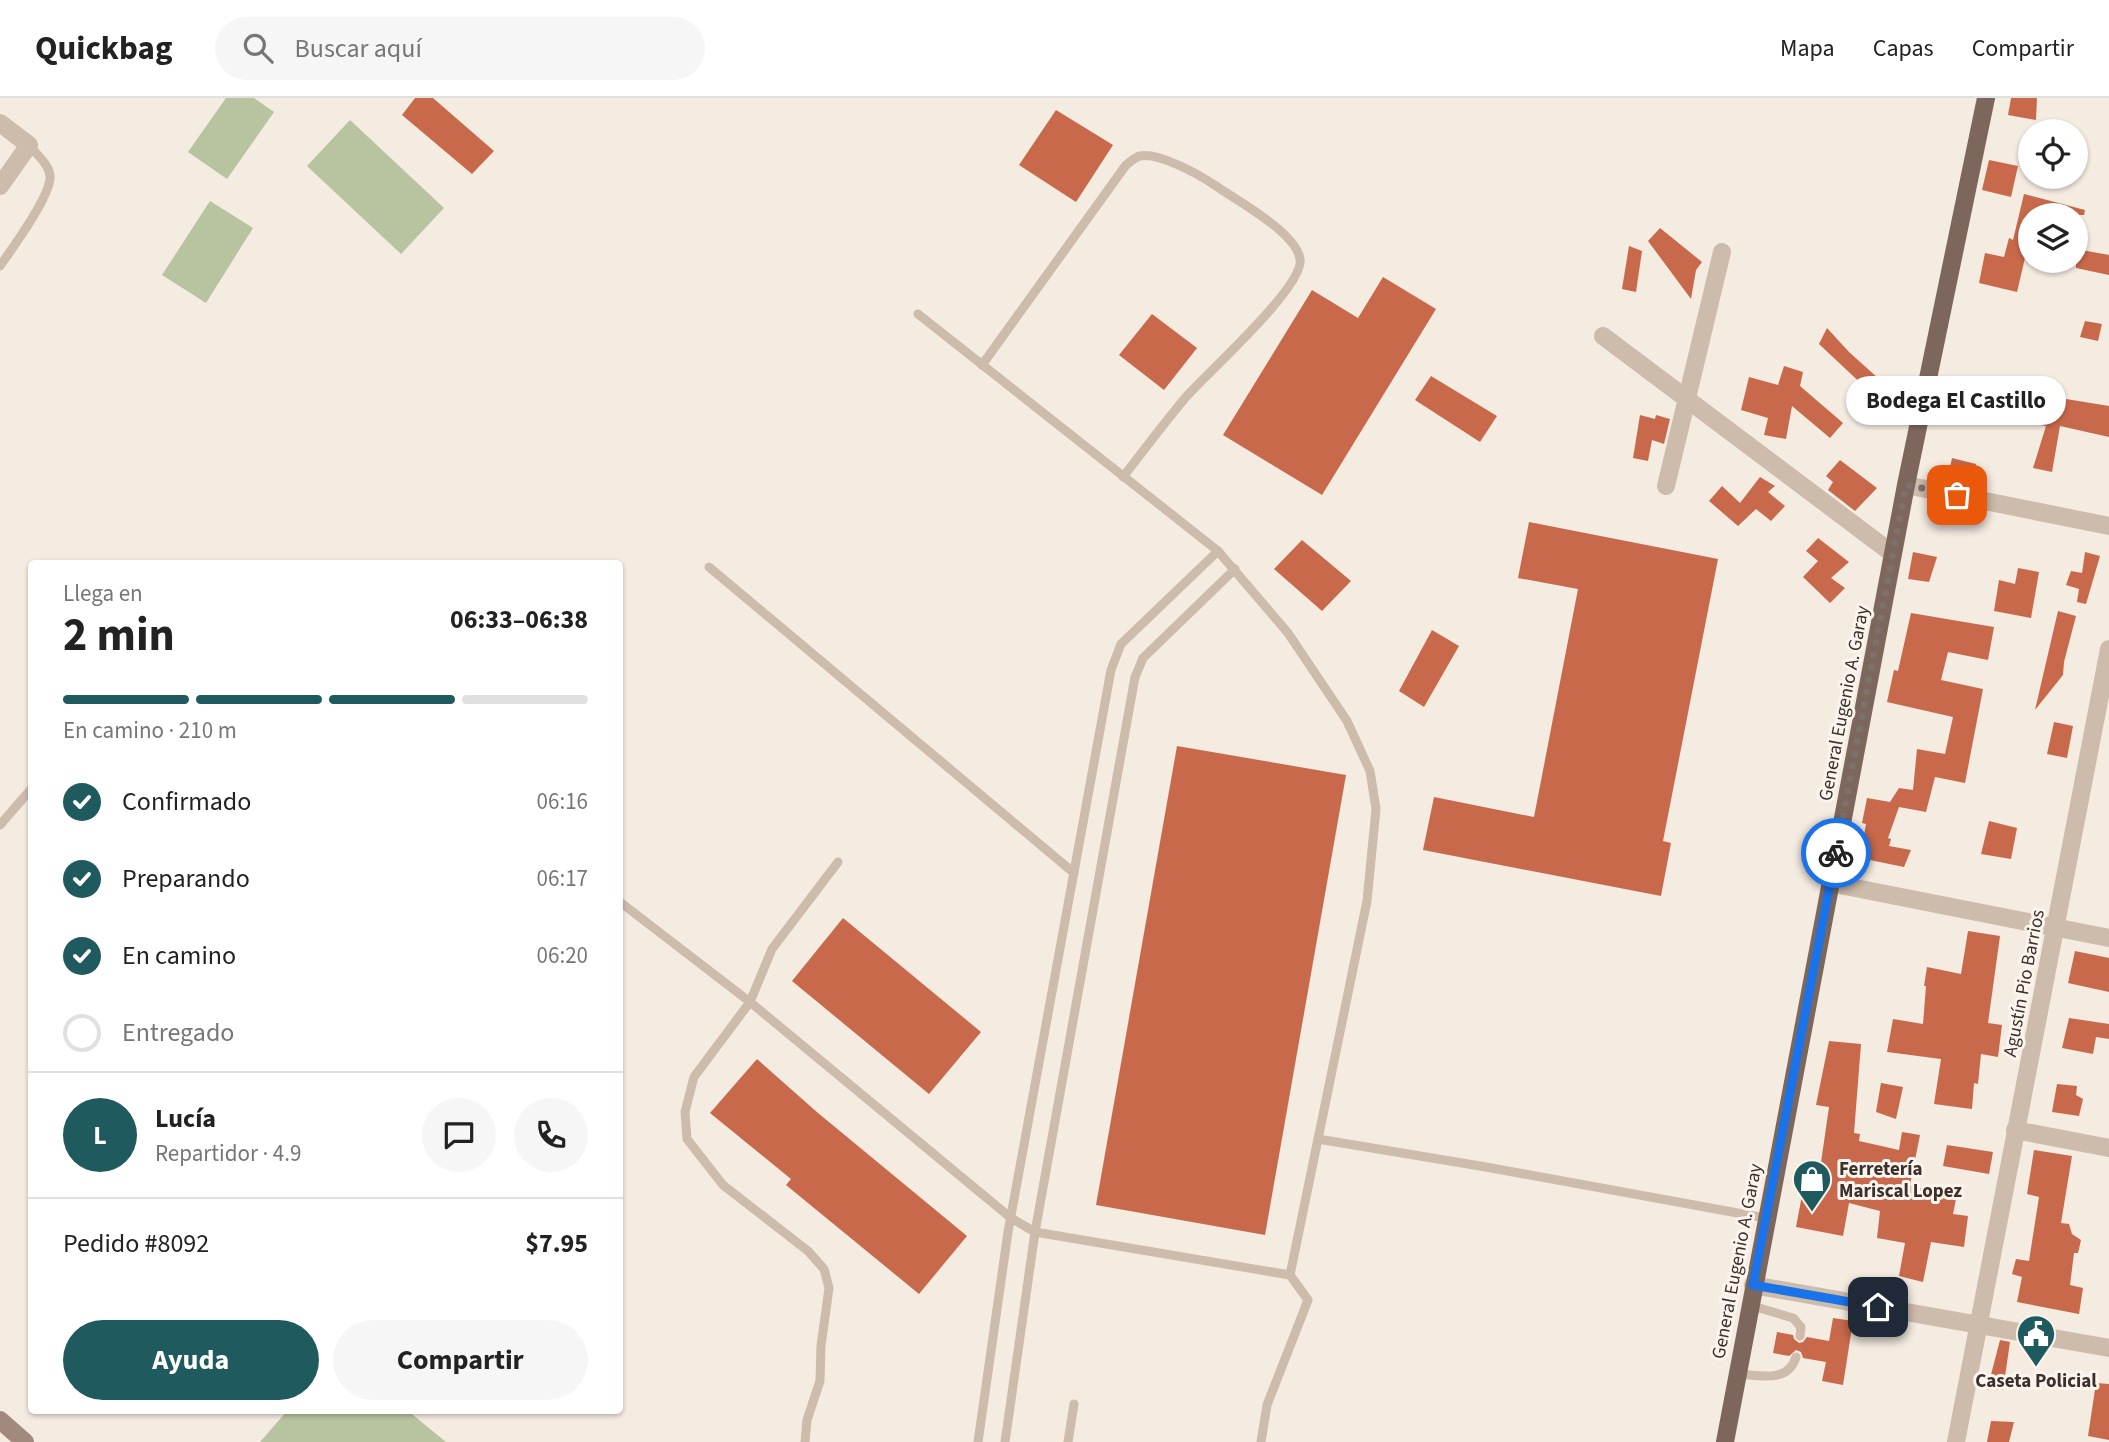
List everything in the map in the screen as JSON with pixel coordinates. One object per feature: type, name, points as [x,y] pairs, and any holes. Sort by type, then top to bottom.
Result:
[{"type":"main road","name":"General Eugenio A. Garay","points":[[1724,1442],[1906,485],[1986,98]]},
{"type":"main road","points":[[0,1420],[25,1442]]},
{"type":"street","points":[[0,123],[29,145],[0,186]]},
{"type":"street","points":[[1666,486],[1722,252]]},
{"type":"street","points":[[1603,336],[1893,554]]},
{"type":"street","points":[[1906,485],[2109,526]]},
{"type":"street","name":"Agustín Pio Barrios","points":[[1956,1442],[2055,927],[2101,733],[2109,649]]},
{"type":"street","points":[[1830,883],[2109,938]]},
{"type":"street","points":[[2015,1130],[2109,1148]]},
{"type":"street","points":[[1753,1285],[2109,1348]]},
{"type":"lane","points":[[0,266],[47,193],[51,178],[48,168],[29,145]]},
{"type":"lane","points":[[982,365],[1126,165],[1139,156],[1192,170],[1274,226],[1296,246],[1301,262],[1296,278],[1241,343],[1187,396],[1124,477]]},
{"type":"lane","points":[[918,314],[1218,551],[1288,633],[1347,721],[1370,771],[1376,809],[1367,901],[1290,1275]]},
{"type":"lane","points":[[978,1442],[1011,1218],[1111,670],[1121,644],[1218,551]]},
{"type":"lane","points":[[709,567],[1074,873]]},
{"type":"lane","points":[[1005,1442],[1035,1232],[1135,677],[1143,658],[1235,569]]},
{"type":"lane","points":[[0,825],[28,793]]},
{"type":"lane","points":[[805,1442],[807,1420],[820,1381],[821,1346],[829,1288],[824,1269],[808,1251],[723,1185],[687,1139],[685,1112],[694,1077],[750,1002],[772,949],[838,862]]},
{"type":"lane","points":[[623,904],[750,1002],[1011,1218],[1035,1232],[1290,1275],[1308,1300],[1268,1405],[1261,1442]]},
{"type":"lane","points":[[1318,1139],[1765,1218]]},
{"type":"lane","points":[[1749,1304],[1793,1318],[1801,1327],[1800,1336]]},
{"type":"lane","points":[[1737,1374],[1775,1377],[1794,1364],[1796,1357]]},
{"type":"lane","points":[[1068,1442],[1074,1404]]},
{"type":"green space","points":[[226,98],[254,98],[274,112],[227,179],[188,152]]},
{"type":"green space","points":[[350,120],[444,208],[401,254],[307,166]]},
{"type":"green space","points":[[210,201],[253,228],[206,303],[162,275]]},
{"type":"green space","points":[[284,1414],[412,1414],[446,1442],[260,1442]]},
{"type":"building","points":[[415,98],[433,98],[494,151],[472,174],[402,115]]},
{"type":"building","points":[[2011,98],[2037,98],[2036,119],[2008,115]]},
{"type":"building","points":[[1056,110],[1113,145],[1076,202],[1019,165]]},
{"type":"building","points":[[1989,160],[2018,166],[2011,197],[1982,190]]},
{"type":"building","points":[[2024,194],[2058,203],[2022,203]]},
{"type":"building","points":[[2018,219],[2018,273],[2021,273],[2017,292],[1979,283],[1985,253],[2004,257],[2009,238],[2013,240]]},
{"type":"building","points":[[1660,228],[1702,262],[1696,270],[1691,299],[1648,241]]},
{"type":"building","points":[[1629,246],[1642,251],[1636,292],[1622,289]]},
{"type":"building","points":[[2088,251],[2109,255],[2109,275],[2088,271]]},
{"type":"building","points":[[1383,277],[1436,309],[1322,495],[1223,435],[1312,290],[1358,318]]},
{"type":"building","points":[[1152,314],[1197,348],[1164,390],[1119,355]]},
{"type":"building","points":[[2085,321],[2102,324],[2098,341],[2080,337]]},
{"type":"building","points":[[1827,328],[1879,379],[1868,390],[1819,344]]},
{"type":"building","points":[[1784,366],[1803,372],[1800,386],[1843,423],[1830,438],[1792,406],[1786,439],[1764,435],[1768,418],[1741,410],[1749,377],[1778,385]]},
{"type":"building","points":[[1431,376],[1497,416],[1480,442],[1415,400]]},
{"type":"building","points":[[2030,392],[2066,401],[2109,406],[2109,437],[2060,426],[2052,472],[2033,468],[2046,426],[2023,422]]},
{"type":"building","points":[[1640,415],[1655,419],[1656,415],[1670,419],[1664,444],[1652,440],[1648,461],[1633,458]]},
{"type":"building","points":[[1952,458],[1976,464],[1973,478],[1949,472]]},
{"type":"building","points":[[1840,460],[1877,488],[1855,511],[1828,490],[1833,482],[1826,476]]},
{"type":"building","points":[[1760,477],[1775,486],[1768,492],[1785,506],[1771,521],[1756,509],[1738,526],[1709,501],[1722,486],[1740,503]]},
{"type":"building","points":[[1529,522],[1718,559],[1663,841],[1671,843],[1661,896],[1423,850],[1434,797],[1534,817],[1578,589],[1518,578]]},
{"type":"building","points":[[1818,538],[1849,562],[1831,578],[1845,588],[1830,603],[1803,577],[1818,561],[1806,551]]},
{"type":"building","points":[[1302,540],[1351,581],[1322,611],[1274,569]]},
{"type":"building","points":[[1913,552],[1937,557],[1929,582],[1908,579]]},
{"type":"building","points":[[2085,552],[2100,556],[2086,604],[2077,602],[2079,589],[2066,585],[2071,571],[2082,573]]},
{"type":"building","points":[[2018,568],[2039,572],[2031,618],[1994,611],[1999,580],[2015,584]]},
{"type":"building","points":[[2058,611],[2076,616],[2063,675],[2035,710]]},
{"type":"building","points":[[1911,613],[1994,627],[1988,660],[1948,652],[1941,680],[1983,689],[1965,783],[1935,777],[1926,812],[1899,807],[1888,838],[1891,839],[1889,846],[1911,850],[1904,867],[1860,858],[1867,798],[1890,802],[1899,788],[1913,790],[1917,749],[1945,754],[1953,717],[1887,702],[1894,670],[1898,671]]},
{"type":"building","points":[[1432,630],[1459,646],[1424,707],[1399,691]]},
{"type":"building","points":[[2054,722],[2073,726],[2067,758],[2047,754]]},
{"type":"building","points":[[1177,746],[1346,775],[1265,1235],[1096,1205]]},
{"type":"building","points":[[1989,821],[2017,828],[2011,859],[1981,854]]},
{"type":"building","points":[[843,918],[981,1032],[929,1094],[792,981]]},
{"type":"building","points":[[1968,931],[2000,936],[1988,1023],[2002,1025],[1998,1057],[1981,1054],[1978,1084],[1974,1083],[1972,1109],[1934,1104],[1941,1059],[1887,1052],[1893,1019],[1923,1024],[1927,967],[1961,974]]},
{"type":"building","points":[[2075,951],[2109,958],[2109,992],[2068,983]]},
{"type":"building","points":[[2069,1018],[2109,1024],[2109,1039],[2096,1037],[2093,1054],[2062,1048]]},
{"type":"building","points":[[1829,1041],[1861,1044],[1854,1133],[1860,1134],[1859,1141],[1899,1150],[1902,1132],[1920,1135],[1910,1185],[1956,1199],[1953,1214],[1968,1216],[1964,1247],[1931,1242],[1923,1282],[1899,1276],[1905,1243],[1877,1238],[1880,1211],[1849,1203],[1843,1236],[1796,1227],[1802,1195],[1816,1197],[1829,1107],[1816,1105]]},
{"type":"building","points":[[757,1059],[967,1236],[919,1294],[786,1185],[791,1179],[710,1113]]},
{"type":"building","points":[[1881,1083],[1903,1087],[1896,1119],[1876,1112]]},
{"type":"building","points":[[2057,1084],[2077,1086],[2076,1095],[2083,1099],[2079,1116],[2052,1112]]},
{"type":"building","points":[[1947,1145],[1993,1152],[1989,1174],[1943,1166]]},
{"type":"building","points":[[2034,1150],[2072,1156],[2061,1223],[2069,1224],[2072,1234],[2081,1240],[2078,1253],[2074,1253],[2070,1285],[2083,1288],[2079,1314],[2017,1302],[2022,1277],[2012,1274],[2016,1259],[2029,1261],[2039,1197],[2027,1194]]},
{"type":"building","points":[[1833,1318],[1853,1321],[1843,1385],[1822,1381],[1826,1362],[1803,1358],[1801,1352],[1796,1350],[1789,1356],[1773,1353],[1777,1332],[1793,1335],[1799,1343],[1807,1337],[1829,1341]]},
{"type":"building","points":[[2000,1340],[2010,1342],[2003,1390],[1987,1390]]},
{"type":"building","points":[[2096,1383],[2109,1384],[2109,1440],[2088,1436]]},
{"type":"building","points":[[1991,1421],[2014,1422],[2009,1442],[1987,1442]]},
{"type":"way so far","points":[[1836,853],[1906,485],[1957,495]]},
{"type":"place","name":"Bodega El Castillo","points":[[1957,495]]},
{"type":"place","name":"Ferretería Mariscal Lopez","points":[[1812,1213]]},
{"type":"place","name":"Caseta Policial","points":[[2036,1368]]},
{"type":"route","points":[[1836,853],[1753,1285],[1878,1307]]}]
